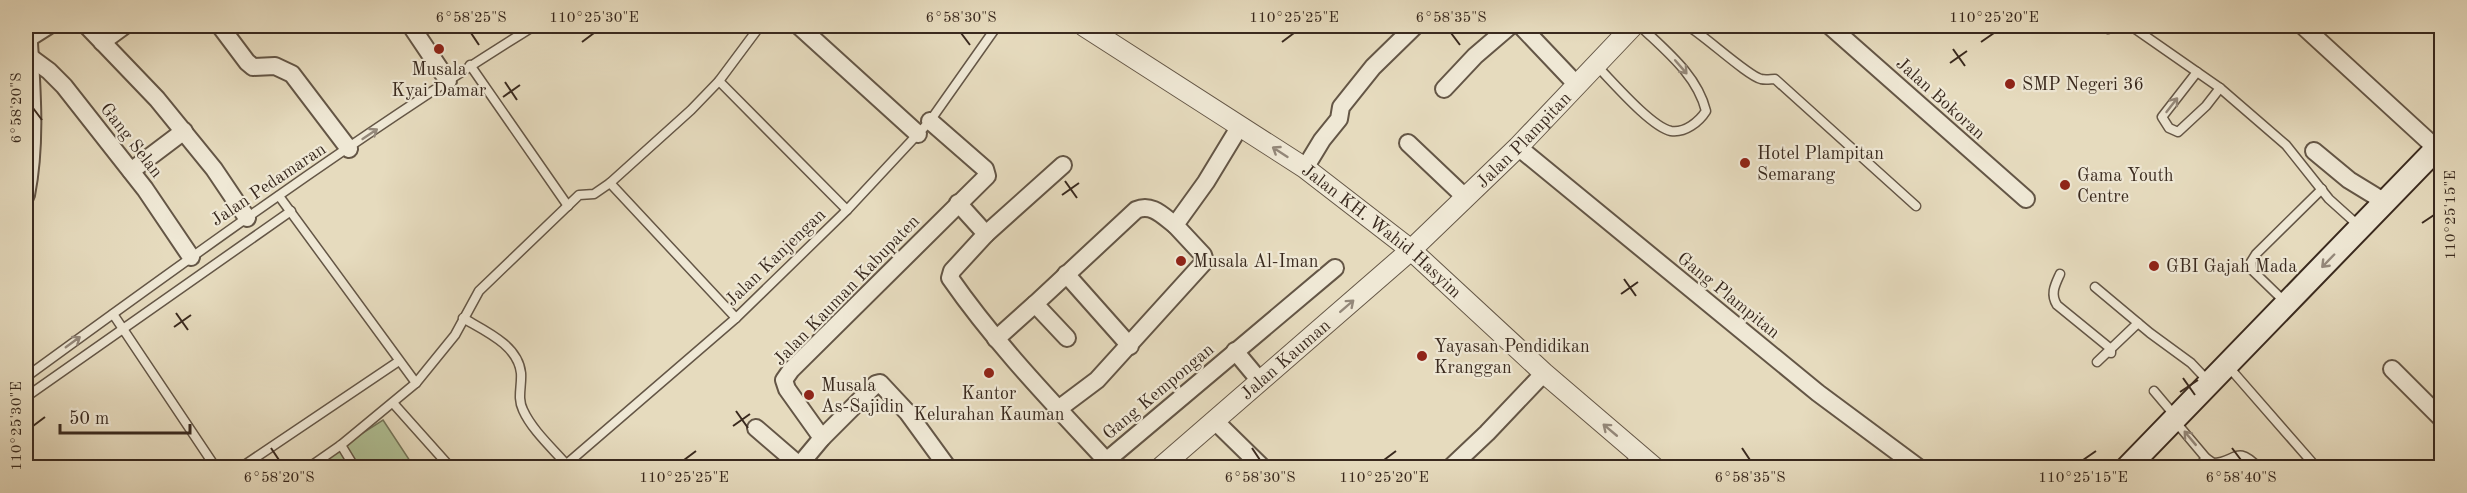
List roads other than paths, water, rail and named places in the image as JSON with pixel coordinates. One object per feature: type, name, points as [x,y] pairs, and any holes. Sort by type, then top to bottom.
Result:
[{"type":"main road","points":[[2127,468],[2439,146]]},
{"type":"street","points":[[26,195],[31,135],[28,32],[48,26]]},
{"type":"street","points":[[87,26],[135,75],[184,131],[214,169],[247,218]]},
{"type":"street","points":[[102,42],[124,26]]},
{"type":"street","points":[[220,26],[253,67],[274,66],[292,74],[349,148]]},
{"type":"street","points":[[411,26],[448,81]]},
{"type":"street","points":[[800,26],[918,134]]},
{"type":"street","name":"Jalan KH. Wahid Hasyim","points":[[1084,26],[1305,168],[1411,250],[1632,460],[1655,468]]},
{"type":"street","points":[[1305,168],[1322,140],[1339,119],[1341,107],[1373,67],[1415,26]]},
{"type":"street","points":[[1444,89],[1475,56],[1510,26]]},
{"type":"street","points":[[1521,26],[1577,85]]},
{"type":"street","name":"Jalan Plampitan","points":[[1411,250],[1518,147],[1633,26]]},
{"type":"street","name":"Jalan Bokoran","points":[[1830,26],[2026,199]]},
{"type":"street","points":[[2303,26],[2439,146]]},
{"type":"street","name":"Gang Selan","points":[[30,57],[49,70],[64,86],[131,171],[192,257]]},
{"type":"street","points":[[930,121],[987,173],[986,177],[958,203],[986,234]]},
{"type":"street","points":[[1175,225],[1206,182],[1240,126]]},
{"type":"street","points":[[131,171],[184,131]]},
{"type":"street","points":[[1408,143],[1466,198]]},
{"type":"street","name":"Gang Plampitan","points":[[1518,147],[1818,393],[1918,468]]},
{"type":"street","points":[[2314,151],[2349,180],[2385,202]]},
{"type":"street","points":[[1063,165],[986,234],[952,271],[950,278],[996,339],[1057,410],[1110,464]]},
{"type":"street","name":"Jalan Kauman Kabupaten","points":[[822,438],[787,389],[784,380],[791,370],[958,203]]},
{"type":"street","points":[[996,339],[1136,210],[1143,207],[1150,208],[1175,225],[1203,255],[1205,261],[1130,346],[1097,380],[1057,410]]},
{"type":"street","name":"Jalan Kauman","points":[[1160,468],[1411,250]]},
{"type":"street","name":"Gang Kempongan","points":[[1110,464],[1235,351],[1335,268]]},
{"type":"street","points":[[1066,274],[1130,346]]},
{"type":"street","points":[[1035,303],[1067,338]]},
{"type":"street","name":"Gang Kempongan","points":[[1235,351],[1260,381]]},
{"type":"street","points":[[2392,369],[2442,419]]},
{"type":"street","points":[[1450,468],[1544,374]]},
{"type":"street","points":[[756,428],[798,466],[822,438],[876,384],[880,383],[902,406],[948,468]]},
{"type":"street","points":[[1215,421],[1263,468]]},
{"type":"lane","name":"Jalan Pedamaran","points":[[26,377],[247,218],[470,65],[534,26]]},
{"type":"lane","points":[[308,468],[341,446],[416,384],[454,335],[479,291],[579,195],[594,194],[610,183],[691,110],[719,81],[760,26]]},
{"type":"lane","points":[[847,210],[930,121],[997,26]]},
{"type":"lane","points":[[1596,64],[1640,109],[1666,129],[1673,131],[1685,129],[1702,118],[1706,111],[1705,105],[1689,76],[1640,26]]},
{"type":"lane","points":[[1688,26],[1705,36],[1750,74],[1760,79],[1776,79],[1916,206]]},
{"type":"lane","points":[[2131,26],[2220,88],[2286,145],[2329,200],[2361,227]]},
{"type":"lane","points":[[470,65],[568,206]]},
{"type":"lane","points":[[2197,72],[2162,117],[2169,128],[2178,132],[2206,106],[2220,88]]},
{"type":"lane","name":"Jalan Kanjengan","points":[[564,466],[736,318],[847,210],[719,81]]},
{"type":"lane","points":[[610,183],[736,318]]},
{"type":"lane","points":[[2286,303],[2252,270],[2251,262],[2256,254],[2322,189]]},
{"type":"lane","points":[[279,196],[416,384]]},
{"type":"lane","points":[[26,397],[291,211]]},
{"type":"lane","points":[[2060,274],[2053,292],[2053,299],[2111,351]]},
{"type":"lane","points":[[2095,286],[2138,323],[2191,363],[2209,383]]},
{"type":"lane","points":[[113,314],[216,468]]},
{"type":"lane","points":[[463,318],[502,342],[519,362],[520,396],[524,412],[564,466]]},
{"type":"lane","points":[[2097,362],[2138,323]]},
{"type":"lane","points":[[240,468],[399,361]]},
{"type":"lane","points":[[2226,365],[2317,468]]},
{"type":"lane","points":[[2154,391],[2206,458],[2213,463],[2220,463],[2231,456],[2241,455],[2250,459],[2259,468]]},
{"type":"lane","points":[[393,403],[451,468]]},
{"type":"lane","points":[[341,446],[355,468]]},
{"type":"lane","points":[[2198,468],[2206,458]]},
{"type":"place","name":"Musala Kyai Damar","points":[[439,49]]},
{"type":"place","name":"SMP Negeri 36","points":[[2010,84]]},
{"type":"place","name":"Hotel Plampitan Semarang","points":[[1745,163]]},
{"type":"place","name":"Gama Youth Centre","points":[[2065,185]]},
{"type":"place","name":"Musala Al-Iman","points":[[1181,261]]},
{"type":"place","name":"GBI Gajah Mada","points":[[2154,266]]},
{"type":"place","name":"Yayasan Pendidikan Kranggan","points":[[1422,356]]},
{"type":"place","name":"Kantor Kelurahan Kauman","points":[[989,373]]},
{"type":"place","name":"Musala As-Sajidin","points":[[809,395]]}]
